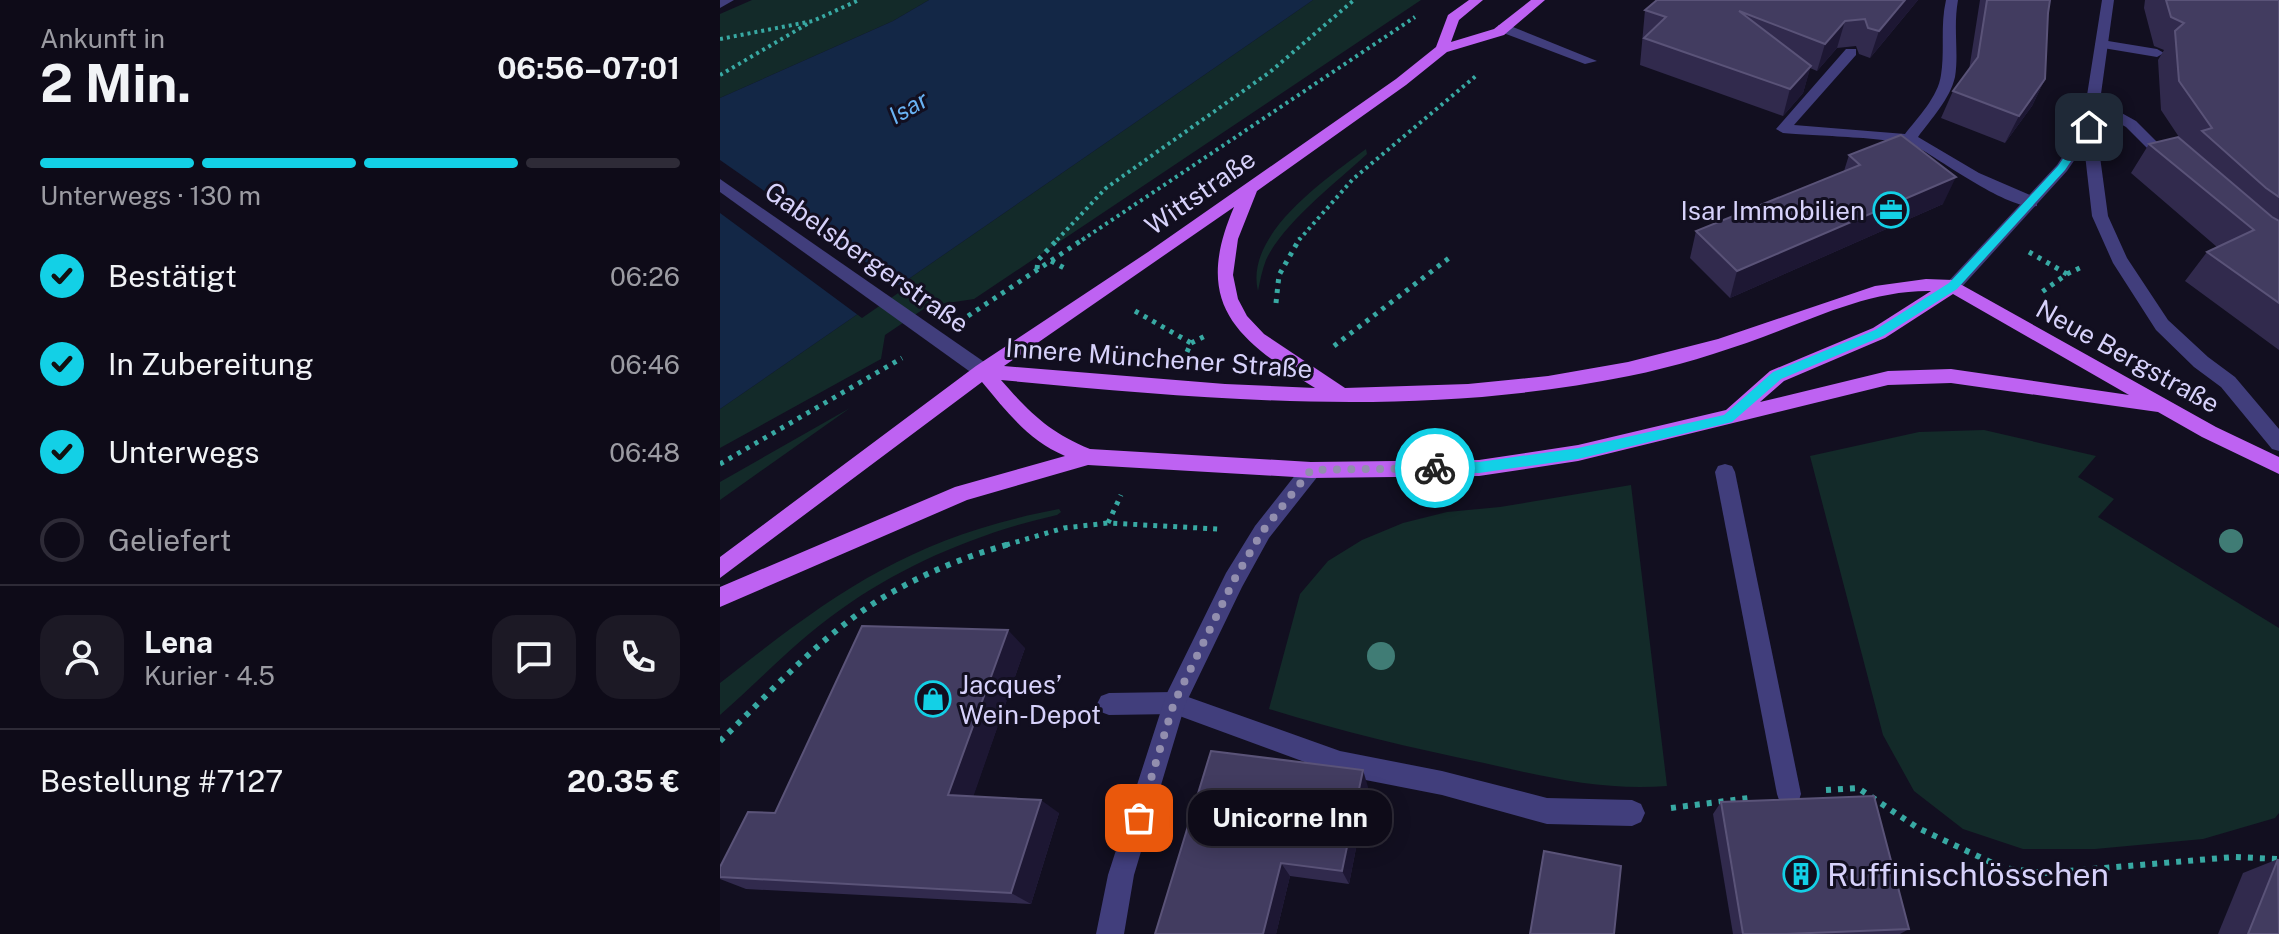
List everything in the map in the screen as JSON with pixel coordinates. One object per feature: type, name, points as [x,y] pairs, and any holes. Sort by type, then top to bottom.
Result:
[{"type":"main road","name":"Wittstraße","points":[[1442,49],[1453,18],[1477,0]]},
{"type":"main road","name":"Wittstraße","points":[[720,569],[983,371],[1250,188],[1401,82],[1442,49],[1503,28],[1539,0]]},
{"type":"main road","points":[[1250,188],[1228,244],[1224,268],[1226,292],[1238,320],[1253,337],[1345,397]]},
{"type":"main road","name":"Innere Münchener Straße","points":[[983,371],[1203,392],[1345,397],[1464,392],[1628,369],[1752,335],[1880,289],[1918,283],[1953,286]]},
{"type":"main road","points":[[1728,419],[1777,376],[1879,333],[1953,286]]},
{"type":"main road","name":"Neue Bergstraße","points":[[1953,286],[2167,408],[2279,466]]},
{"type":"main road","name":"Innere Münchener Straße","points":[[983,371],[1025,421],[1053,442],[1088,457],[1311,470],[1479,468],[1578,453],[1888,378],[1951,376],[2167,408]]},
{"type":"main road","points":[[720,597],[962,493],[1088,457]]},
{"type":"street","points":[[720,4],[728,0]]},
{"type":"street","points":[[1909,139],[1941,95],[1948,76],[1947,24],[1952,0]]},
{"type":"street","points":[[2108,0],[2089,127],[2100,216],[2131,279],[2162,325],[2201,362],[2228,382],[2279,443]]},
{"type":"street","points":[[1503,28],[1590,61]]},
{"type":"street","points":[[2102,44],[2157,53]]},
{"type":"street","points":[[1851,52],[1783,129],[1909,139],[1921,143],[1973,176],[2031,202]]},
{"type":"street","points":[[2094,104],[2131,124],[2179,173]]},
{"type":"street","points":[[1953,286],[2062,168],[2089,127]]},
{"type":"street","name":"Gabelsbergerstraße","points":[[720,184],[983,371]]},
{"type":"street","points":[[1110,934],[1121,875],[1174,703],[1234,580],[1262,532],[1311,470]]},
{"type":"street","points":[[1725,472],[1789,794]]},
{"type":"street","points":[[1109,704],[1174,703],[1340,763],[1442,783],[1547,811],[1632,813]]},
{"type":"path","points":[[720,75],[813,21],[859,0]]},
{"type":"path","points":[[1037,270],[1038,260],[1106,188],[1270,72],[1354,0]]},
{"type":"path","points":[[720,464],[935,338],[1427,9]]},
{"type":"path","points":[[720,39],[813,21]]},
{"type":"path","points":[[1280,309],[1274,287],[1280,266],[1332,198],[1524,36]]},
{"type":"path","points":[[2033,254],[2067,274],[2044,290]]},
{"type":"path","points":[[1333,347],[1453,255]]},
{"type":"path","points":[[1142,315],[1191,343]]},
{"type":"path","points":[[1186,354],[1191,343],[1212,332]]},
{"type":"path","points":[[1322,341],[1333,347],[1345,397]]},
{"type":"path","points":[[720,741],[825,641],[864,611],[897,589],[974,554],[1050,531],[1093,524],[1219,529]]},
{"type":"path","points":[[1632,813],[1858,788],[1918,828],[2003,868],[2044,873],[2234,857],[2279,859]]},
{"type":"green space","points":[[752,0],[929,0],[893,21],[720,98],[720,14]]},
{"type":"green space","points":[[1313,0],[1421,0],[974,299],[928,306],[885,335],[881,359],[720,448],[720,409]]},
{"type":"green space","points":[[1366,149],[1367,154],[1312,204],[1274,246],[1266,260],[1258,291],[1257,270],[1263,249],[1276,229],[1311,192]]},
{"type":"green space","points":[[850,408],[720,500],[720,482]]},
{"type":"green space","points":[[1984,430],[2096,456],[2078,477],[2114,499],[2098,517],[2279,628],[2279,813],[2275,818],[2203,839],[2095,849],[2023,849],[1963,829],[1914,791],[1883,735],[1810,456],[1919,432]]},
{"type":"green space","points":[[1631,485],[1667,786],[1597,785],[1552,778],[1376,739],[1269,709],[1300,594],[1328,561],[1362,540],[1403,523],[1447,512],[1500,507]]},
{"type":"green space","points":[[1059,509],[1061,512],[1057,515],[972,540],[944,552],[865,593],[809,634],[720,715],[720,683],[839,595],[917,552],[960,535]]},
{"type":"water","name":"Isar","points":[[929,0],[1313,0],[720,409],[720,98],[893,21]]},
{"type":"pier","points":[[720,160],[904,289],[862,318],[720,213]]},
{"type":"building","points":[[1657,0],[1905,0],[1879,31],[1868,28],[1865,19],[1845,21],[1825,44],[1739,11],[1811,66],[1790,89],[1644,38],[1666,17],[1645,10]]},
{"type":"building","points":[[1987,0],[2050,0],[2045,79],[2019,116],[1953,91],[1978,57]]},
{"type":"building","points":[[2166,0],[2279,0],[2279,197],[2202,131],[2212,128],[2179,81],[2175,31],[2184,23],[2171,17]]},
{"type":"building","points":[[1901,135],[1956,177],[1737,271],[1696,231],[1860,165],[1849,155]]},
{"type":"building","points":[[2178,137],[2279,221],[2279,303],[2207,252],[2254,230],[2149,144]]},
{"type":"building","points":[[862,626],[1008,630],[948,795],[1041,800],[1011,893],[720,877],[720,867],[748,812],[775,813]]},
{"type":"building","points":[[1211,751],[1363,770],[1342,871],[1281,863],[1263,934],[1155,934]]},
{"type":"building","name":"Ruffinischlösschen","points":[[1874,796],[1909,929],[1743,934],[1721,802]]},
{"type":"building","points":[[1544,851],[1621,866],[1614,934],[1530,934]]},
{"type":"building","points":[[2278,859],[2279,934],[2248,934]]},
{"type":"way so far","points":[[1139,818],[1174,703],[1234,580],[1262,532],[1311,470],[1435,468]]},
{"type":"place","name":"Isar Immobilien","points":[[1891,210]]},
{"type":"place","name":"Jacques’ Wein-Depot","points":[[933,699]]},
{"type":"place","name":"Unicorne Inn","points":[[1139,818]]},
{"type":"place","name":"Ruffinischlösschen","points":[[1801,874]]},
{"type":"route","points":[[1435,468],[1479,468],[1578,453],[1728,419],[1777,376],[1879,333],[1953,286],[2062,168],[2089,127]]}]
